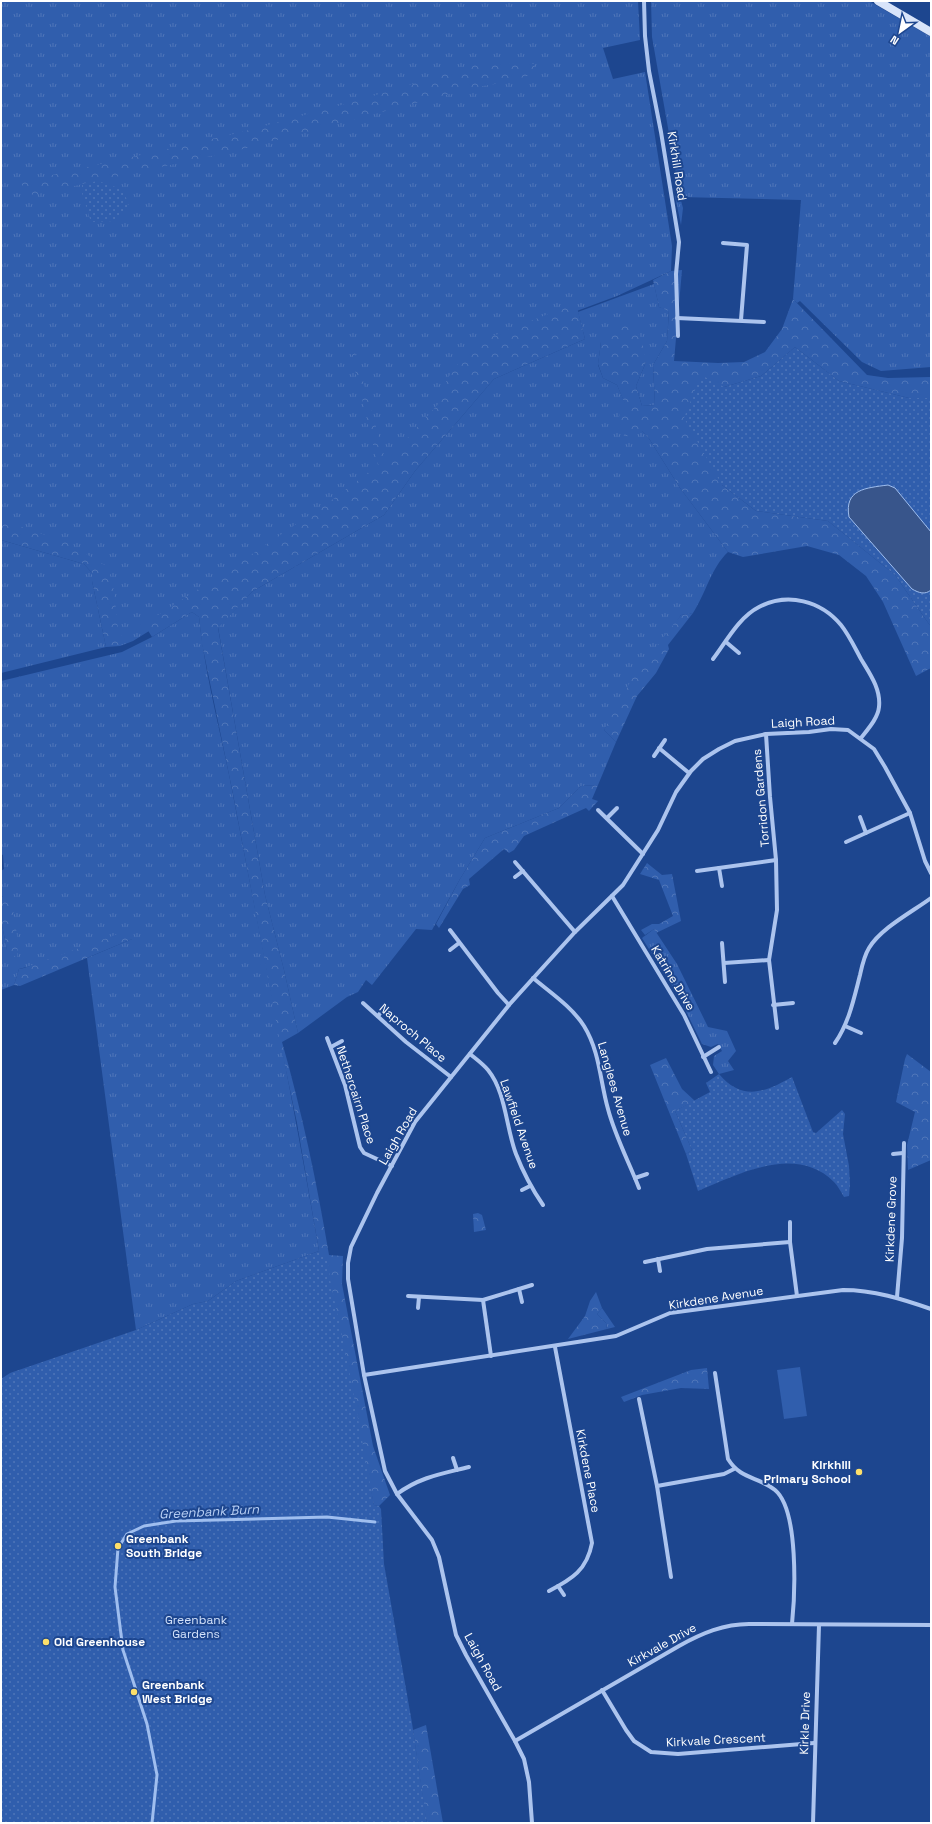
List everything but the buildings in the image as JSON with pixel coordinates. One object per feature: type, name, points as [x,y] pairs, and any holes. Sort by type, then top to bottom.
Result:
[{"type":"street","name":"Kirkhill Road","points":[[644,1],[645,36],[649,71],[679,242],[676,274],[678,336]]},
{"type":"street","points":[[878,1],[931,32]]},
{"type":"street","points":[[723,243],[747,245],[742,320]]},
{"type":"street","points":[[677,318],[764,322]]},
{"type":"street","points":[[713,659],[746,617],[758,607],[787,599],[804,601],[818,606],[825,610],[842,626],[878,692],[879,708],[872,722],[861,738]]},
{"type":"street","points":[[726,642],[739,653]]},
{"type":"street","name":"Laigh Road","points":[[532,1823],[529,1782],[524,1759],[456,1634],[439,1557],[432,1540],[397,1494],[385,1470],[364,1375],[348,1279],[348,1263],[360,1226],[415,1122],[509,1005],[574,932],[612,896],[629,876],[658,830],[676,792],[689,773],[703,759],[719,749],[735,741],[766,734],[810,732],[831,729],[848,730],[861,738],[874,749],[910,813],[925,861],[931,873]]},
{"type":"street","name":"Torridon Gardens","points":[[766,734],[776,860],[777,910],[769,960],[777,1028]]},
{"type":"street","points":[[654,756],[665,740]]},
{"type":"street","points":[[659,748],[689,773]]},
{"type":"street","points":[[607,818],[617,808]]},
{"type":"street","points":[[598,810],[642,854]]},
{"type":"street","points":[[846,842],[910,813]]},
{"type":"street","points":[[860,817],[866,833]]},
{"type":"street","name":"Torridon Gardens","points":[[697,871],[776,860]]},
{"type":"street","points":[[515,862],[574,932]]},
{"type":"street","points":[[719,868],[722,886]]},
{"type":"street","points":[[515,877],[523,871]]},
{"type":"street","name":"Katrine Drive","points":[[612,896],[684,1015],[711,1072]]},
{"type":"street","points":[[835,1043],[849,1017],[869,947],[884,932],[931,898]]},
{"type":"street","points":[[450,930],[509,1005]]},
{"type":"street","points":[[450,950],[459,943]]},
{"type":"street","points":[[722,943],[725,982]]},
{"type":"street","points":[[724,963],[769,960]]},
{"type":"street","name":"Langlees Avenue","points":[[533,978],[573,1012],[590,1035],[600,1069],[607,1107],[639,1188]]},
{"type":"street","points":[[774,1005],[793,1003]]},
{"type":"street","name":"Naproch Place","points":[[364,1004],[406,1042],[451,1077]]},
{"type":"street","points":[[378,1016],[386,1006]]},
{"type":"street","points":[[845,1026],[861,1033]]},
{"type":"street","name":"Nethercairn Place","points":[[327,1038],[345,1085],[360,1147],[364,1153],[392,1166]]},
{"type":"street","points":[[331,1047],[342,1042]]},
{"type":"street","points":[[703,1056],[719,1047]]},
{"type":"street","name":"Lawfield Avenue","points":[[470,1054],[488,1070],[493,1079],[503,1104],[508,1131],[516,1154],[530,1186],[543,1205]]},
{"type":"street","name":"Kirkdene Grove","points":[[896,1297],[902,1238],[904,1143]]},
{"type":"street","points":[[893,1154],[903,1153]]},
{"type":"street","points":[[635,1178],[647,1174]]},
{"type":"street","name":"Lawfield Avenue","points":[[522,1190],[530,1186]]},
{"type":"street","points":[[790,1222],[790,1242],[797,1296]]},
{"type":"street","points":[[645,1262],[707,1249],[790,1242]]},
{"type":"street","points":[[658,1260],[660,1270]]},
{"type":"street","points":[[408,1296],[483,1300],[532,1285]]},
{"type":"street","points":[[519,1289],[522,1302]]},
{"type":"street","name":"Kirkdene Avenue","points":[[364,1375],[555,1347],[616,1336],[670,1313],[797,1296],[858,1290],[896,1297],[931,1309]]},
{"type":"street","points":[[418,1308],[419,1296]]},
{"type":"street","points":[[483,1300],[491,1356]]},
{"type":"street","name":"Kirkdene Place","points":[[549,1591],[569,1580],[583,1567],[589,1557],[592,1543],[555,1347]]},
{"type":"street","points":[[715,1373],[725,1450],[728,1459],[734,1469],[745,1476],[764,1482],[776,1491],[787,1512],[795,1557],[795,1595],[792,1624]]},
{"type":"street","points":[[639,1399],[657,1486],[671,1577]]},
{"type":"street","points":[[453,1458],[457,1470]]},
{"type":"street","points":[[397,1494],[408,1486],[424,1478],[469,1467]]},
{"type":"street","points":[[657,1486],[724,1474],[734,1469]]},
{"type":"street","points":[[558,1586],[564,1595]]},
{"type":"street","name":"Kirkvale Drive","points":[[515,1741],[699,1635],[724,1626],[738,1624],[931,1625]]},
{"type":"street","name":"Kirkle Drive","points":[[813,1823],[814,1743],[819,1625]]},
{"type":"street","name":"Kirkvale Crescent","points":[[602,1690],[634,1741],[651,1752],[678,1754],[814,1743]]},
{"type":"green space","points":[[1,1],[638,1],[640,40],[603,48],[613,79],[645,72],[672,246],[671,271],[617,296],[574,312],[424,424],[390,464],[194,603],[133,641],[120,646],[113,631],[103,596],[87,560],[1,529]]},
{"type":"green space","points":[[651,1],[869,1],[931,37],[931,367],[881,371],[862,362],[800,301],[797,303],[793,299],[801,200],[680,197],[683,208],[681,225],[675,196],[680,196],[652,37]]},
{"type":"green space","points":[[484,62],[535,64],[534,74],[511,81],[472,88],[243,149],[33,195],[24,190],[21,182],[238,133],[363,99]]},
{"type":"green space","points":[[98,181],[124,190],[129,209],[114,221],[91,222],[82,193],[82,184]]},
{"type":"green space","points":[[682,270],[674,361],[718,363],[744,362],[765,352],[782,329],[793,299],[867,375],[888,378],[931,377],[931,398],[909,398],[839,381],[795,347],[761,376],[724,387],[722,485],[756,511],[828,521],[895,575],[931,627],[931,668],[916,676],[883,602],[866,576],[839,555],[807,546],[743,557],[728,552],[680,488],[648,437],[642,431],[625,437],[618,427],[620,409],[625,404],[617,385],[603,378],[598,364],[601,342],[599,337],[630,319],[642,340],[646,362],[636,386],[642,406],[655,405],[653,365],[667,341],[669,311],[659,307],[653,280],[671,271]]},
{"type":"green space","points":[[654,284],[659,307],[669,310],[667,341],[653,365],[655,405],[642,406],[636,386],[646,362],[601,342],[598,365],[603,378],[617,385],[626,406],[638,426],[648,437],[680,488],[728,552],[717,565],[693,613],[681,615],[604,730],[616,742],[598,785],[581,786],[559,808],[485,838],[432,930],[416,929],[372,985],[366,980],[358,992],[347,997],[298,1033],[265,895],[218,627],[253,591],[384,515],[415,471],[494,379],[585,339],[578,312]]},
{"type":"green space","points":[[576,303],[585,339],[494,379],[415,471],[384,515],[253,591],[218,628],[265,895],[298,1033],[282,1042],[308,1148],[329,1255],[343,1256],[342,1284],[373,1446],[390,1495],[379,1506],[374,1505],[319,1251],[297,1123],[280,1042],[233,794],[202,644],[199,617],[192,612],[152,637],[144,624],[233,567],[332,500],[378,465],[347,337],[350,335],[386,462],[440,402],[447,379],[470,348],[488,338]]},
{"type":"green space","points":[[795,347],[839,381],[909,398],[931,398],[931,627],[895,575],[828,521],[756,511],[722,485],[684,418],[701,375],[724,387],[761,376]]},
{"type":"green space","points":[[1,520],[66,542],[108,567],[114,591],[118,629],[122,637],[120,646],[106,647],[92,581],[92,573],[84,564],[1,540]]},
{"type":"green space","points":[[1,540],[84,564],[92,573],[92,581],[106,647],[1,673]]},
{"type":"green space","points":[[192,612],[199,617],[209,684],[229,773],[299,1137],[319,1251],[236,1281],[208,1301],[193,1304],[136,1330],[87,958],[132,939],[19,969],[14,985],[1,990],[1,920],[7,950],[3,896],[1,898],[1,871],[4,869],[3,855],[1,854],[1,681],[122,652],[152,637]]},
{"type":"green space","points":[[693,613],[668,645],[669,649],[656,673],[637,696],[616,742],[604,730],[634,675],[681,615]]},
{"type":"green space","points":[[598,785],[592,799],[598,801],[589,811],[586,808],[524,836],[514,850],[509,853],[504,849],[469,879],[470,885],[463,889],[439,928],[436,924],[460,879],[485,838],[559,808],[581,786]]},
{"type":"green space","points":[[647,863],[662,875],[672,874],[681,921],[656,933],[654,929],[645,935],[641,930],[652,924],[659,924],[673,916],[659,880],[640,874]]},
{"type":"green space","points":[[3,896],[11,897],[18,942],[17,958],[7,950],[1,920],[1,898]]},
{"type":"green space","points":[[654,929],[677,964],[708,1027],[727,1031],[736,1051],[728,1061],[734,1070],[719,1074],[713,1065],[714,1056],[722,1051],[718,1044],[711,1047],[702,1044],[678,995],[642,938]]},
{"type":"green space","points":[[129,930],[132,939],[20,986],[14,985],[19,969]]},
{"type":"green space","points":[[907,1054],[931,1072],[931,1160],[908,1170],[907,1145],[915,1112],[896,1102]]},
{"type":"green space","points":[[666,1058],[682,1089],[695,1101],[675,1111],[692,1150],[686,1154],[650,1065]]},
{"type":"green space","points":[[719,1074],[728,1083],[736,1088],[754,1092],[772,1087],[792,1077],[813,1132],[816,1133],[842,1110],[845,1114],[843,1134],[849,1166],[849,1196],[844,1197],[834,1182],[819,1171],[802,1165],[785,1164],[767,1166],[749,1171],[698,1191],[686,1154],[692,1150],[675,1111],[710,1092],[706,1083]]},
{"type":"green space","points":[[478,1213],[482,1215],[486,1230],[474,1232],[473,1214]]},
{"type":"green space","name":"Greenbank Gardens","points":[[319,1251],[328,1257],[330,1280],[347,1359],[374,1505],[379,1506],[381,1509],[384,1564],[412,1723],[427,1823],[1,1823],[1,1379],[10,1373],[136,1330],[193,1304],[208,1301],[236,1281]]},
{"type":"green space","points":[[596,1292],[602,1308],[597,1314],[606,1323],[607,1329],[568,1339],[585,1316],[590,1301]]},
{"type":"green space","points":[[602,1308],[615,1327],[607,1329],[606,1323],[597,1314]]},
{"type":"green space","points":[[800,1367],[807,1416],[784,1419],[777,1370]]},
{"type":"green space","points":[[707,1368],[709,1389],[681,1388],[642,1395],[624,1402],[621,1397],[691,1370]]},
{"type":"green space","points":[[426,1725],[443,1823],[427,1823],[425,1813],[413,1730]]},
{"type":"shaded area","points":[[888,485],[895,488],[931,532],[931,590],[926,593],[912,589],[849,517],[848,508],[853,495],[872,487]]},
{"type":"waterway","name":"Greenbank Burn","points":[[152,1823],[157,1775],[147,1724],[123,1650],[115,1587],[118,1548],[127,1534],[144,1526],[176,1521],[327,1517],[375,1522]]},
{"type":"place","name":"Kirkhill Primary School","points":[[859,1472]]},
{"type":"place","name":"Greenbank South Bridge","points":[[118,1546]]},
{"type":"place","name":"Old Greenhouse","points":[[46,1642]]},
{"type":"place","name":"Greenbank West Bridge","points":[[134,1692]]}]
